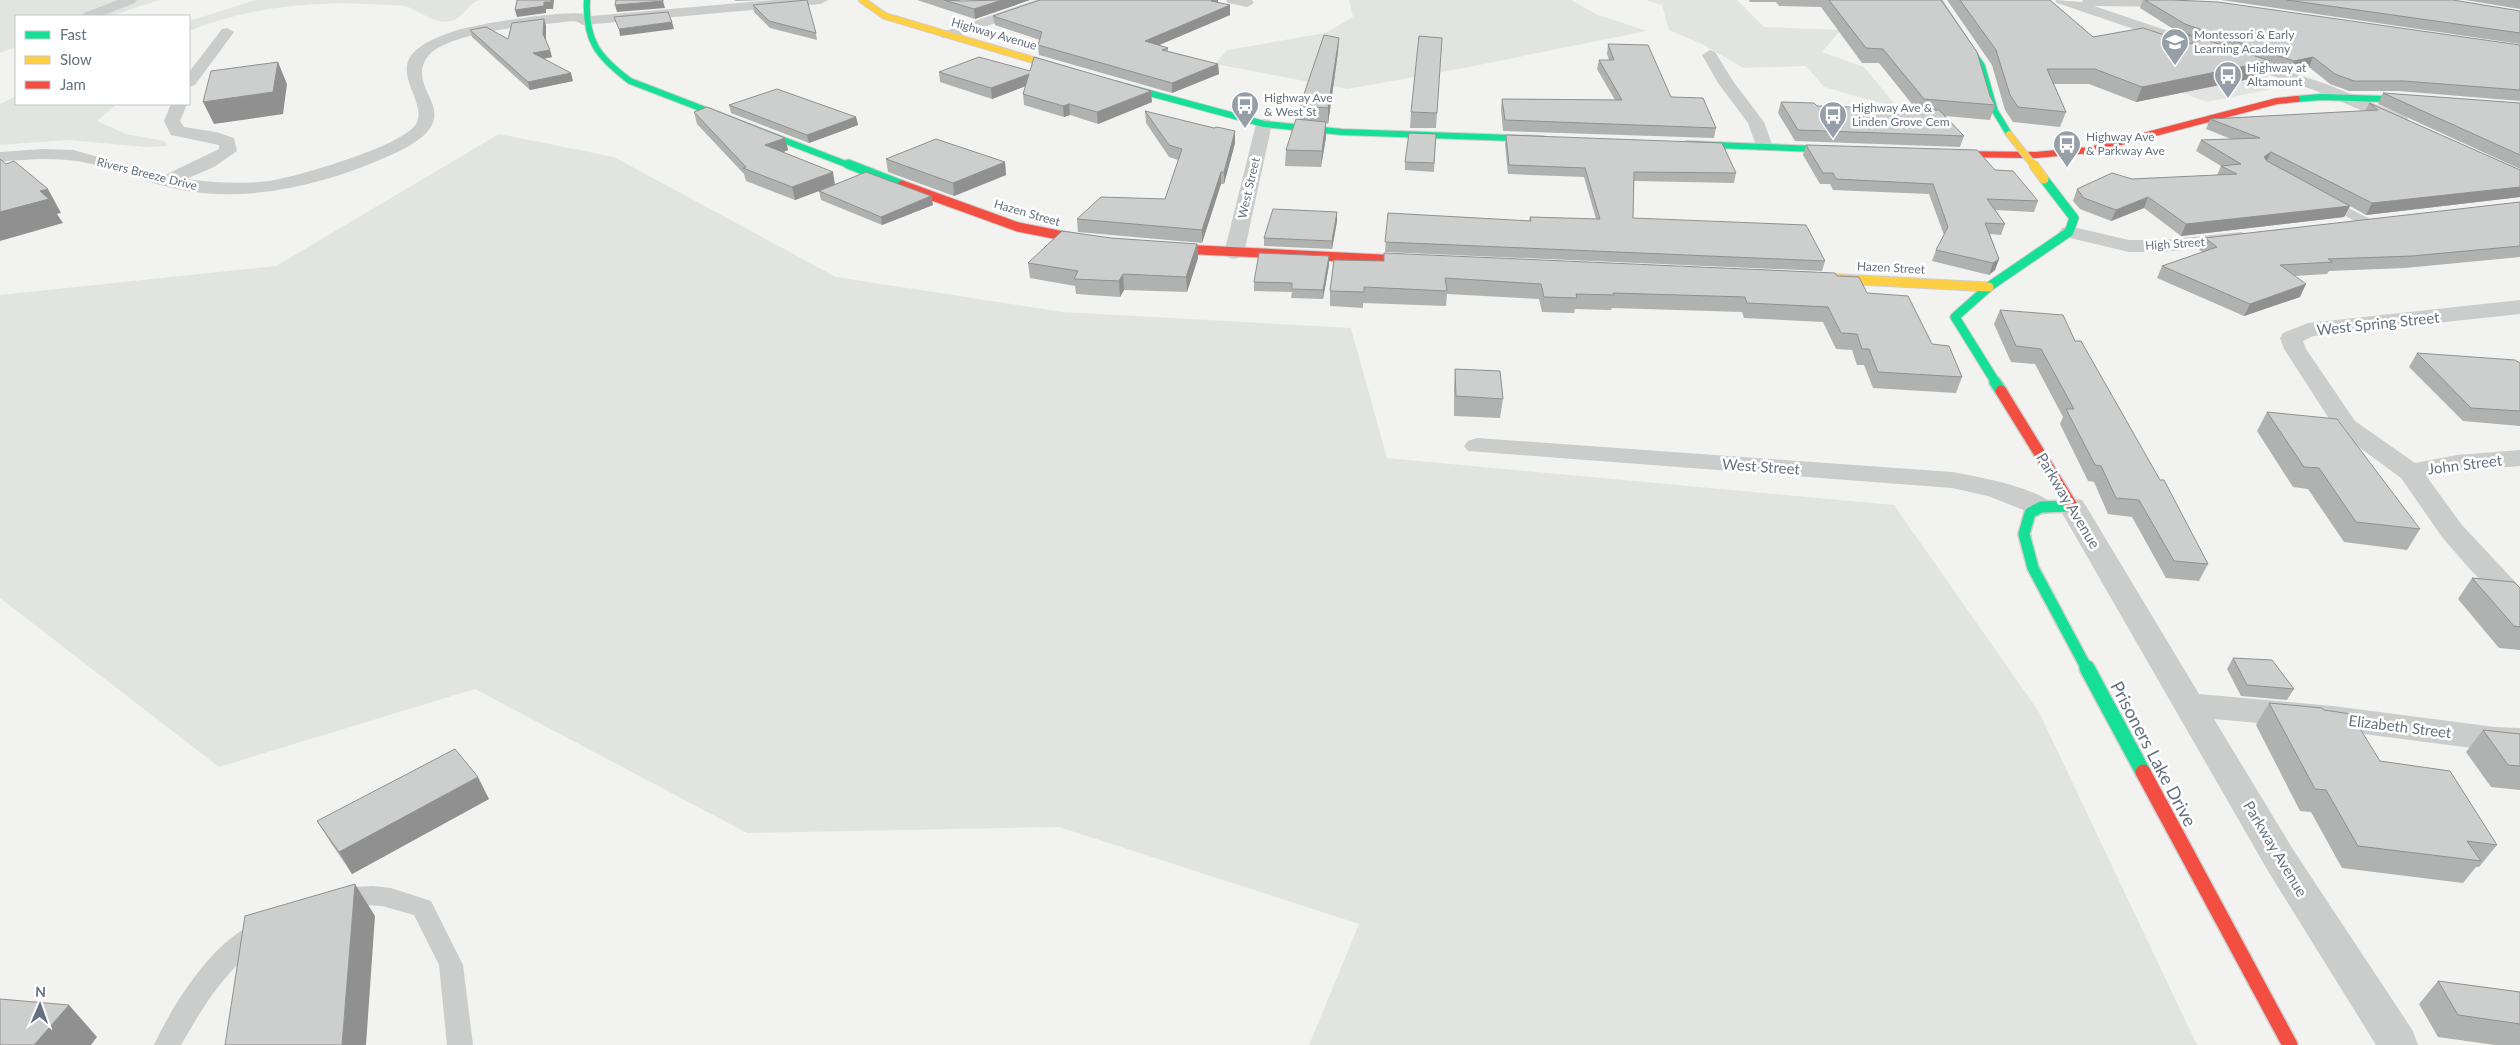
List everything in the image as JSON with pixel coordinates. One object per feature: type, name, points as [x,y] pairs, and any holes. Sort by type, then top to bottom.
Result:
[{"type":"street","points":[[92,15],[130,0]]},
{"type":"street","name":"Rivers Breeze Drive","points":[[0,157],[52,155],[82,157],[167,182],[200,188],[298,181],[371,156],[404,141],[422,128],[427,118],[414,71],[415,60],[425,49],[465,33],[496,26],[585,12],[821,0]]},
{"type":"street","name":"Highway Avenue","points":[[862,0],[869,7],[885,16],[1080,74]]},
{"type":"street","points":[[947,35],[1049,0]]},
{"type":"street","points":[[1233,0],[1247,3]]},
{"type":"street","points":[[1938,0],[1982,66],[1995,112],[2009,134],[2074,218],[2074,223],[2069,232]]},
{"type":"street","points":[[2064,1],[2190,3]]},
{"type":"street","points":[[2064,1],[2346,97],[2412,126]]},
{"type":"street","name":"Hazen Street","points":[[585,12],[592,45],[604,64],[630,82],[846,165],[1018,227],[1052,236],[1103,244]]},
{"type":"street","points":[[190,81],[228,32]]},
{"type":"street","points":[[1710,55],[1726,83],[1756,122],[1764,147]]},
{"type":"street","points":[[1109,82],[1264,124],[1350,132],[1550,139]]},
{"type":"street","points":[[1934,154],[2003,156],[2062,154],[2090,150],[2257,105],[2299,98],[2346,97],[2426,101]]},
{"type":"street","points":[[167,182],[208,163],[228,151],[228,142],[218,137],[190,135],[177,130],[172,121],[180,105]]},
{"type":"street","name":"West Street","points":[[1234,252],[1264,124]]},
{"type":"street","points":[[1677,144],[1854,150]]},
{"type":"street","points":[[2340,226],[2378,222]]},
{"type":"street","name":"High Street","points":[[2069,232],[2128,246],[2163,246],[2256,236]]},
{"type":"street","name":"Parkway Avenue","points":[[2069,232],[1989,287],[1959,310],[1955,317],[2056,507],[2190,704],[2281,861],[2398,1044]]},
{"type":"street","points":[[1150,247],[1432,261]]},
{"type":"street","name":"Hazen Street","points":[[1807,278],[1989,287]]},
{"type":"street","name":"West Spring Street","points":[[2520,307],[2453,316],[2308,330],[2291,338],[2294,348],[2346,426],[2410,472],[2458,538],[2520,604]]},
{"type":"street","name":"West Street","points":[[1477,446],[1952,480],[2000,490],[2056,507]]},
{"type":"street","name":"John Street","points":[[2410,472],[2457,462],[2520,458]]},
{"type":"street","name":"Prisoners Lake Drive","points":[[2056,507],[2030,513],[2024,534],[2033,568],[2290,1045]]},
{"type":"street","name":"Elizabeth Street","points":[[2190,704],[2332,718],[2495,739],[2520,740]]},
{"type":"lane","points":[[2142,39],[2174,38]]},
{"type":"lane","points":[[2318,196],[2378,222]]},
{"type":"lane","points":[[320,903],[366,894],[390,896],[423,908],[451,965],[460,1045]]},
{"type":"lane","points":[[167,1045],[184,1014],[214,973],[249,938],[279,920]]},
{"type":"shaded area","points":[[0,0],[160,0],[113,15],[15,15],[15,47],[0,53]]},
{"type":"shaded area","points":[[256,0],[480,0],[473,3],[459,17],[445,22],[438,21],[404,6],[349,3],[268,9],[241,14],[190,31],[190,21]]},
{"type":"shaded area","points":[[1349,0],[1571,0],[1598,15],[1647,31],[1459,69],[1347,89],[1215,64],[1227,50],[1325,33],[1353,17]]},
{"type":"shaded area","points":[[1646,0],[1737,0],[1764,27],[1841,30],[1822,52],[1864,67],[1898,108],[1824,87],[1806,66],[1743,68],[1702,44],[1669,30],[1662,5]]},
{"type":"shaded area","name":"Montessori & Early Learning Academy","points":[[2056,34],[2153,37],[2284,82],[2286,86],[2207,102],[2072,51]]},
{"type":"shaded area","points":[[15,96],[15,105],[116,105],[97,121],[126,134],[164,141],[168,146],[146,147],[67,140],[0,145],[0,104]]},
{"type":"shaded area","points":[[499,134],[614,157],[836,277],[1063,312],[1351,328],[1387,458],[1894,505],[2039,712],[2197,1045],[1309,1045],[1359,924],[1059,827],[747,833],[475,689],[219,767],[0,598],[0,295],[276,266]]},
{"type":"building","points":[[517,0],[551,0],[551,2],[544,2],[544,6],[515,10]]},
{"type":"building","points":[[616,0],[663,0],[663,1],[615,5]]},
{"type":"building","points":[[807,0],[816,33],[769,21],[753,5]]},
{"type":"building","points":[[944,0],[961,1],[1002,0],[974,9]]},
{"type":"building","points":[[1040,0],[1215,0],[1211,1],[1230,5],[1145,41],[1168,48],[1162,50],[1218,64],[1172,83],[1038,45],[1042,32],[993,16]]},
{"type":"building","points":[[1829,0],[1941,0],[1977,52],[1990,96],[1995,105],[1924,99],[1883,49],[1866,48]]},
{"type":"building","points":[[1960,0],[2050,0],[2093,37],[2143,28],[2192,44],[2200,40],[2179,31],[2270,61],[2142,87],[2095,69],[2047,69],[2066,112],[2018,107],[2010,95],[1996,50]]},
{"type":"building","points":[[2145,0],[2218,2],[2520,45],[2520,90],[2404,81],[2354,81],[2335,74],[2313,57],[2294,61],[2185,24]]},
{"type":"building","points":[[2287,0],[2453,0],[2520,11],[2520,33]]},
{"type":"building","points":[[668,12],[672,22],[619,29],[614,17]]},
{"type":"building","points":[[544,19],[543,34],[550,50],[533,53],[571,73],[528,82],[470,30],[486,27],[508,39],[512,23]]},
{"type":"building","points":[[1324,35],[1339,38],[1328,108],[1300,106]]},
{"type":"building","points":[[1419,36],[1442,38],[1437,113],[1411,112]]},
{"type":"building","points":[[1608,44],[1648,45],[1671,97],[1703,98],[1716,128],[1505,120],[1502,99],[1622,100],[1599,60],[1614,60]]},
{"type":"building","points":[[979,57],[1030,71],[1034,57],[1151,91],[1097,112],[1069,104],[1063,106],[1023,94],[1029,74],[991,88],[939,72]]},
{"type":"building","points":[[278,62],[273,92],[203,102],[211,71]]},
{"type":"building","points":[[777,89],[856,117],[807,135],[729,105]]},
{"type":"building","points":[[2383,93],[2520,103],[2520,155]]},
{"type":"building","points":[[1781,102],[1814,103],[1817,106],[1939,110],[1964,136],[1798,130]]},
{"type":"building","points":[[2369,103],[2520,170],[2520,187],[2372,203],[2271,152],[2264,157],[2267,161],[2350,206],[2186,224],[2148,197],[2116,210],[2084,198],[2077,189],[2112,173],[2132,179],[2237,174],[2221,166],[2241,164],[2201,140],[2260,138],[2210,119],[2378,110]]},
{"type":"building","points":[[707,107],[785,138],[765,145],[833,172],[792,187],[743,168],[746,167],[694,112]]},
{"type":"building","points":[[1145,111],[1214,128],[1235,131],[1224,172],[1221,172],[1202,230],[1077,219],[1101,197],[1165,199],[1182,149],[1169,145]]},
{"type":"building","points":[[1296,119],[1326,122],[1322,151],[1286,150]]},
{"type":"building","points":[[1409,133],[1436,134],[1434,163],[1405,162]]},
{"type":"building","points":[[1506,135],[1722,143],[1736,173],[1634,172],[1633,218],[1806,225],[1825,261],[1385,242],[1388,213],[1531,221],[1530,217],[1600,219],[1585,168],[1509,165]]},
{"type":"building","points":[[936,139],[1005,162],[953,183],[886,159]]},
{"type":"building","points":[[1806,145],[1977,150],[1995,170],[2013,171],[2038,201],[1987,199],[2005,224],[1985,223],[1999,259],[1993,263],[1936,250],[1948,227],[1933,184],[1836,179],[1833,173],[1823,173]]},
{"type":"building","points":[[0,159],[6,164],[14,161],[48,189],[40,191],[49,199],[0,212]]},
{"type":"building","points":[[866,172],[931,196],[881,217],[819,191]]},
{"type":"building","points":[[2520,202],[2520,246],[2412,256],[2328,259],[2333,262],[2280,265],[2306,284],[2250,304],[2162,266],[2217,247],[2205,238]]},
{"type":"building","points":[[1273,209],[1337,212],[1332,241],[1264,238]]},
{"type":"building","points":[[1062,231],[1111,238],[1197,244],[1186,277],[1123,274],[1119,281],[1074,279],[1078,271],[1028,263]]},
{"type":"building","points":[[1259,253],[1329,256],[1323,290],[1292,289],[1292,283],[1254,282]]},
{"type":"building","points":[[1384,253],[1835,273],[1837,276],[1859,277],[1867,293],[1908,296],[1932,344],[1949,346],[1962,377],[1878,372],[1869,349],[1862,349],[1857,334],[1841,333],[1828,307],[1747,303],[1745,297],[1613,293],[1614,295],[1576,294],[1577,298],[1544,297],[1541,284],[1445,278],[1447,291],[1364,287],[1364,292],[1330,291],[1334,260],[1384,261]]},
{"type":"building","points":[[2000,310],[2063,315],[2075,341],[2081,341],[2160,480],[2164,480],[2208,564],[2174,561],[2139,500],[2116,498],[2101,466],[2095,465],[2066,409],[2074,409],[2041,349],[2016,346]]},
{"type":"building","points":[[2417,353],[2515,360],[2520,363],[2520,411],[2471,408]]},
{"type":"building","points":[[1455,369],[1500,371],[1503,399],[1456,396]]},
{"type":"building","points":[[2267,412],[2337,419],[2420,529],[2356,522],[2319,468],[2304,467]]},
{"type":"building","points":[[2472,578],[2514,582],[2520,588],[2520,627],[2514,626]]},
{"type":"building","points":[[2233,658],[2272,660],[2294,689],[2247,685]]},
{"type":"building","points":[[2269,703],[2322,708],[2324,710],[2351,714],[2380,761],[2450,771],[2497,845],[2467,841],[2481,861],[2358,846],[2326,790],[2315,789]]},
{"type":"building","points":[[2483,730],[2520,734],[2520,766],[2508,765]]},
{"type":"building","points":[[455,749],[478,777],[339,852],[317,821]]},
{"type":"building","points":[[355,884],[342,1045],[225,1045],[245,916]]},
{"type":"building","points":[[2438,981],[2520,992],[2520,1024],[2458,1015]]},
{"type":"building","points":[[0,999],[69,1005],[34,1045],[0,1045]]},
{"type":"traffic: fast","points":[[587,0],[586,15],[590,38],[601,56],[630,81],[902,185]]},
{"type":"traffic: fast","points":[[1938,0],[1982,66],[1995,111],[2009,134]]},
{"type":"traffic: fast","points":[[1116,84],[1264,124],[1342,132],[1542,139]]},
{"type":"traffic: fast","points":[[2297,99],[2321,97],[2417,100]]},
{"type":"traffic: fast","points":[[1687,144],[1842,150]]},
{"type":"traffic: fast","points":[[2001,391],[1955,317],[1990,286],[2069,232],[2074,218],[2044,179]]},
{"type":"traffic: fast","points":[[2072,506],[2041,507],[2030,513],[2024,534],[2033,568],[2143,772]]},
{"type":"traffic: slow","points":[[862,0],[885,16],[1070,71]]},
{"type":"traffic: slow","points":[[2009,134],[2044,179]]},
{"type":"traffic: slow","points":[[1823,278],[1989,287]]},
{"type":"traffic: jam","points":[[1945,154],[2036,155],[2090,150],[2277,101],[2297,99]]},
{"type":"traffic: jam","points":[[902,185],[1018,227],[1094,242]]},
{"type":"traffic: jam","points":[[1159,248],[1421,261]]},
{"type":"traffic: jam","points":[[2001,391],[2072,506]]},
{"type":"traffic: jam","points":[[2143,772],[2290,1045]]},
{"type":"place","name":"Montessori & Early Learning Academy","points":[[2175,66]]},
{"type":"place","name":"Highway at Altamount","points":[[2228,99]]},
{"type":"place","name":"Highway Ave & West St","points":[[1245,129]]},
{"type":"place","name":"Highway Ave & Linden Grove Cem","points":[[1833,139]]},
{"type":"place","name":"Highway Ave & Parkway Ave","points":[[2067,168]]}]
